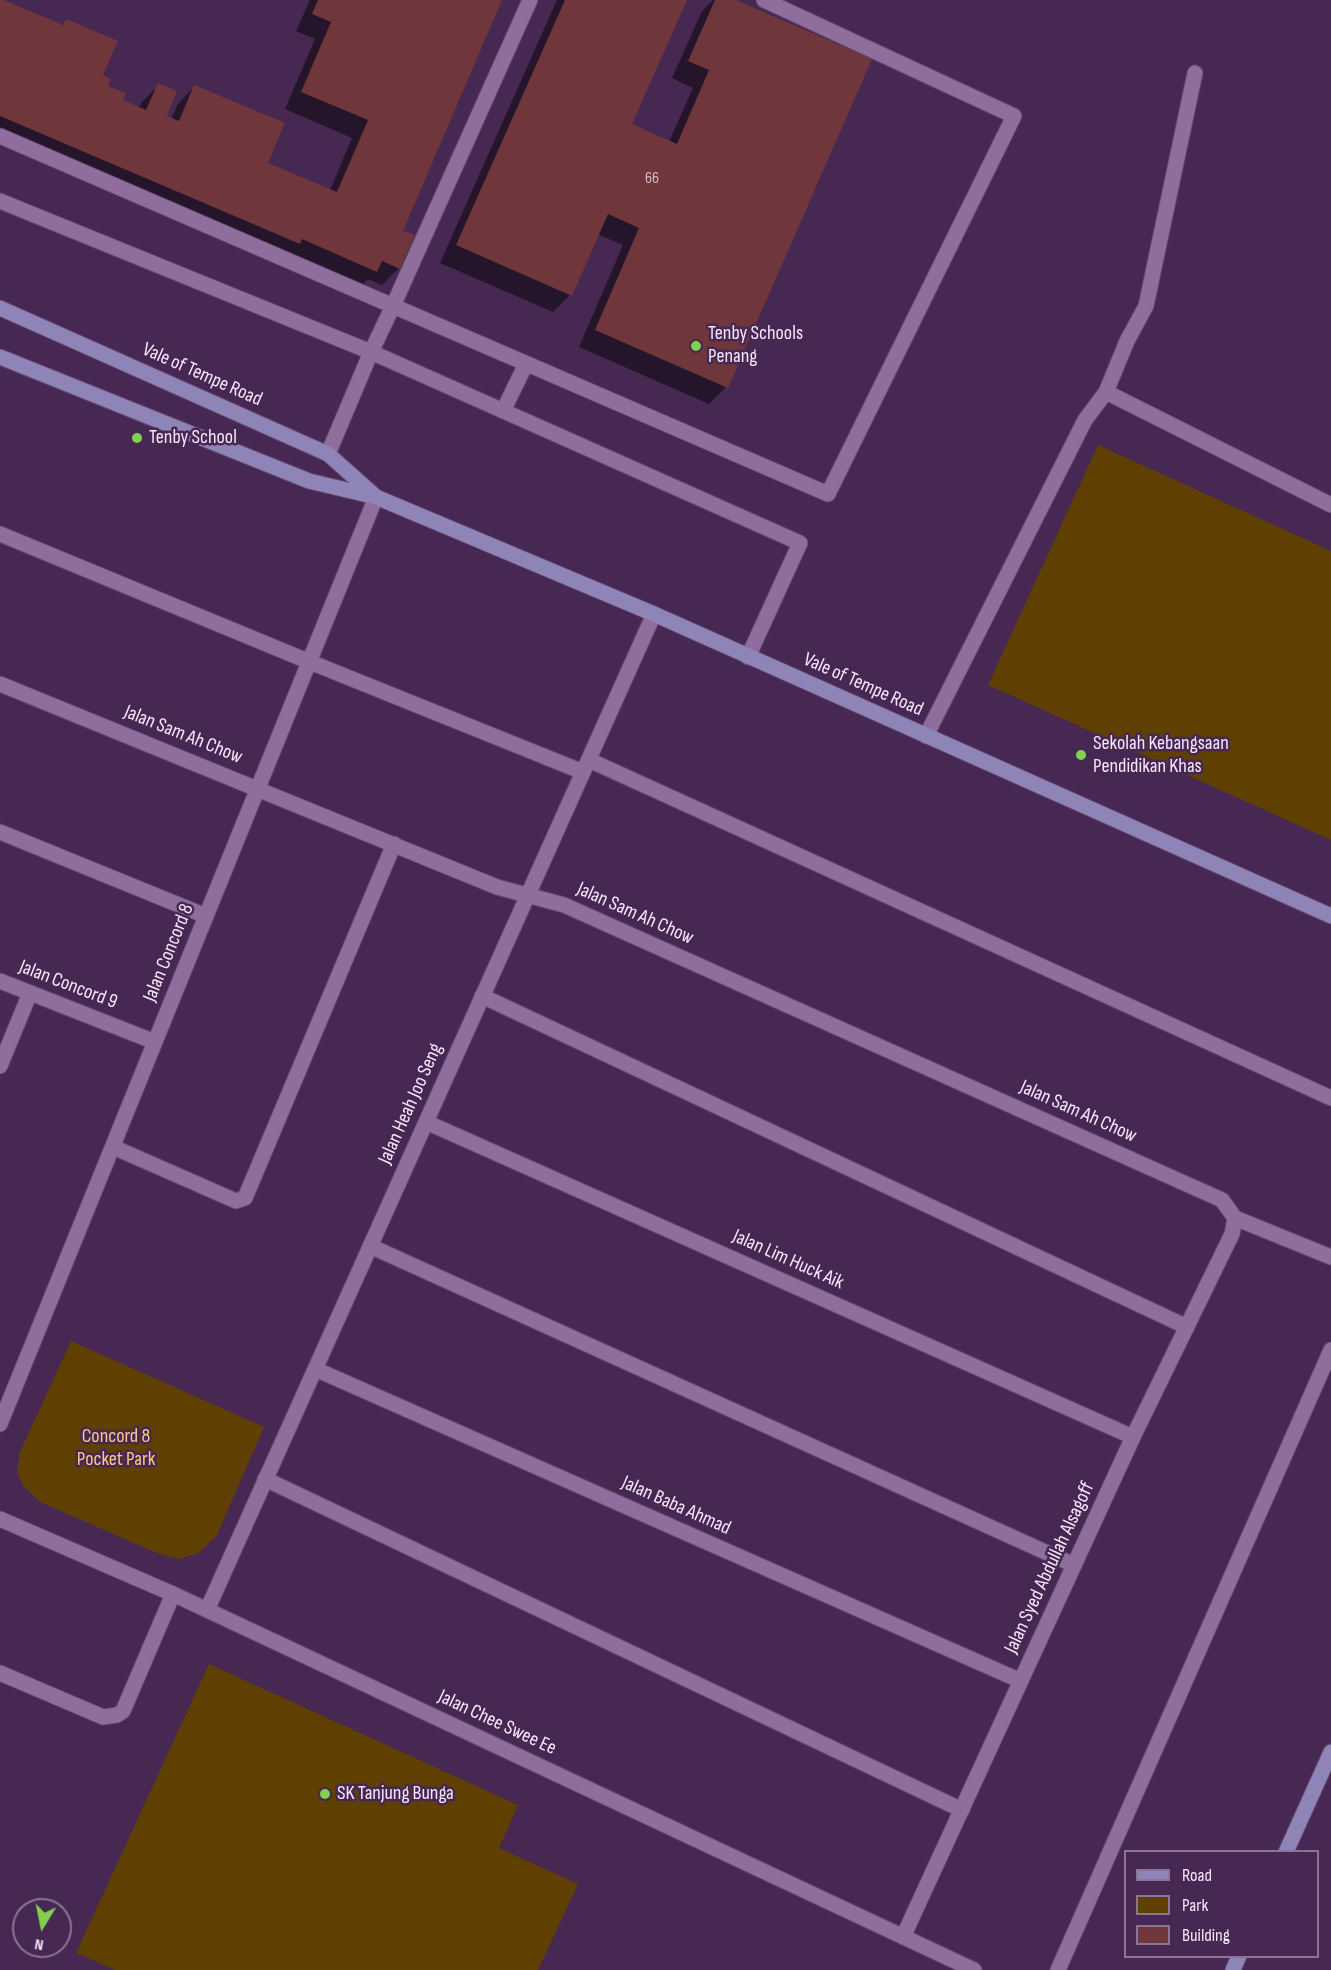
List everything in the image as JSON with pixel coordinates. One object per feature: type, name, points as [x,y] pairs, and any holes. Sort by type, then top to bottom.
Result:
[{"type":"main road","name":"Vale of Tempe Road","points":[[0,308],[328,454],[376,497]]},
{"type":"main road","name":"Vale of Tempe Road","points":[[0,357],[309,481],[376,497],[654,614],[1331,916]]},
{"type":"main road","points":[[1286,1850],[1331,1752]]},
{"type":"street","points":[[328,454],[371,352],[530,0]]},
{"type":"street","points":[[0,136],[828,494],[1014,116],[764,0]]},
{"type":"street","points":[[926,736],[1085,420],[1106,392],[1127,340],[1146,306],[1195,73]]},
{"type":"street","points":[[0,201],[371,352],[800,543],[748,657]]},
{"type":"street","points":[[503,411],[525,364]]},
{"type":"street","points":[[1106,392],[1331,505]]},
{"type":"street","name":"Jalan Concord 8","points":[[0,1424],[376,497]]},
{"type":"street","points":[[0,534],[310,662],[586,766],[1331,1098]]},
{"type":"street","name":"Jalan Heah Joo Seng","points":[[207,1610],[654,614]]},
{"type":"street","name":"Jalan Sam Ah Chow","points":[[0,684],[497,887],[564,904],[1222,1200],[1234,1218]]},
{"type":"street","points":[[0,832],[206,916]]},
{"type":"street","points":[[113,1147],[236,1201],[245,1198],[394,844]]},
{"type":"street","name":"Jalan Concord 9","points":[[0,981],[155,1042]]},
{"type":"street","points":[[0,1066],[30,993]]},
{"type":"street","points":[[482,996],[1187,1327]]},
{"type":"street","name":"Jalan Lim Huck Aik","points":[[426,1122],[1133,1437]]},
{"type":"street","points":[[1234,1218],[1331,1257]]},
{"type":"street","name":"Jalan Syed Abdullah Alsagoff","points":[[903,1937],[1133,1437],[1232,1234],[1234,1218]]},
{"type":"street","points":[[370,1246],[1074,1565]]},
{"type":"street","points":[[1058,1970],[1331,1350]]},
{"type":"street","name":"Jalan Baba Ahmad","points":[[315,1370],[1021,1681]]},
{"type":"street","points":[[265,1479],[962,1810]]},
{"type":"street","name":"Jalan Chee Swee Ee","points":[[0,1519],[173,1594],[974,1970]]},
{"type":"street","points":[[0,1673],[103,1717],[117,1715],[123,1711],[173,1594]]},
{"type":"green space","points":[[1098,445],[1331,551],[1331,840],[988,685]]},
{"type":"green space","name":"Concord 8 Pocket Park","points":[[71,1341],[264,1427],[216,1537],[197,1554],[178,1559],[157,1553],[40,1502],[23,1486],[17,1472],[20,1452]]},
{"type":"green space","name":"SK Tanjung Bunga","points":[[209,1664],[518,1805],[499,1848],[578,1884],[538,1970],[115,1970],[76,1953]]},
{"type":"building","points":[[0,0],[63,25],[66,19],[118,41],[103,75],[111,79],[108,86],[126,93],[123,100],[146,110],[158,83],[177,91],[167,116],[179,121],[194,85],[285,123],[268,163],[337,192],[368,120],[301,92],[331,22],[312,14],[318,0],[502,0],[403,231],[415,235],[400,269],[382,261],[377,272],[302,239],[300,244],[0,116]]},
{"type":"building","points":[[565,0],[687,0],[632,124],[677,144],[709,70],[688,61],[715,0],[736,0],[872,59],[728,388],[595,330],[639,228],[608,214],[572,296],[456,245]]},
{"type":"place","name":"Tenby Schools Penang","points":[[696,346]]},
{"type":"place","name":"Tenby School","points":[[137,438]]},
{"type":"place","name":"Sekolah Kebangsaan Pendidikan Khas","points":[[1081,755]]},
{"type":"place","name":"SK Tanjung Bunga","points":[[325,1794]]}]
